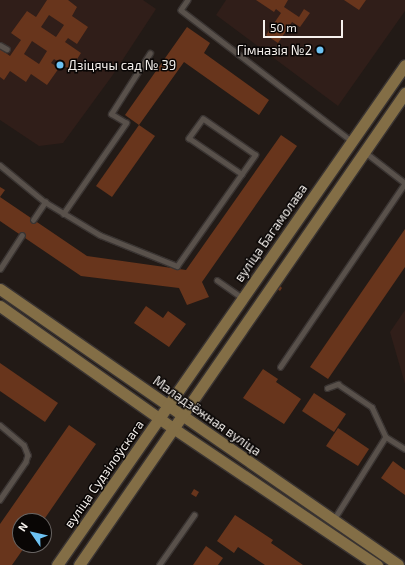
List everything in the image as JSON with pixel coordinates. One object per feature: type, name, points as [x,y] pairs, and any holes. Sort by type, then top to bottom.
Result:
[{"type":"main road","name":"вуліца Багамолава","points":[[160,418],[405,65]]},
{"type":"main road","points":[[79,565],[181,415],[405,93]]},
{"type":"main road","points":[[352,141],[365,152]]},
{"type":"main road","name":"Маладзёжная вуліца","points":[[0,289],[398,565]]},
{"type":"main road","points":[[0,306],[173,428],[376,565]]},
{"type":"main road","name":"вуліца Судзілоўскага","points":[[57,565],[160,418]]},
{"type":"lane","points":[[188,0],[181,10],[352,141]]},
{"type":"lane","points":[[0,45],[7,50]]},
{"type":"lane","points":[[63,214],[126,123],[111,114],[150,52]]},
{"type":"lane","points":[[0,165],[45,202],[63,214],[100,235],[177,266],[242,174],[255,155],[203,119],[189,138],[242,174]]},
{"type":"lane","points":[[280,367],[405,183],[365,152]]},
{"type":"lane","points":[[33,220],[45,202]]},
{"type":"lane","points":[[0,269],[22,235]]},
{"type":"lane","points":[[217,280],[243,298]]},
{"type":"lane","points":[[327,388],[338,384],[372,407],[386,437],[405,449]]},
{"type":"lane","points":[[0,425],[24,444],[28,455],[26,462],[0,500]]},
{"type":"lane","points":[[334,520],[386,437]]},
{"type":"lane","points":[[159,565],[194,515]]},
{"type":"shaded area","name":"Дзіцячы сад № 39","points":[[0,0],[143,0],[156,9],[112,76],[63,143],[39,146],[0,120]]},
{"type":"shaded area","name":"Гімназія №2","points":[[226,0],[405,0],[405,11],[338,106],[216,15]]},
{"type":"shaded area","points":[[405,310],[405,384],[390,332]]},
{"type":"building","points":[[47,0],[68,0],[77,7],[72,16],[88,27],[77,44],[68,38],[65,42],[81,53],[70,70],[54,59],[51,63],[59,68],[47,85],[31,74],[26,82],[10,71],[4,80],[0,77],[0,49],[10,56],[21,40],[11,33],[27,11],[36,17]],"holes":[[[49,15],[64,25],[56,37],[41,27]],[[32,41],[47,51],[39,64],[24,54]]]},
{"type":"building","points":[[256,0],[288,0],[284,7],[299,17],[304,9],[310,13],[300,27],[292,22],[278,43],[266,35],[281,13],[276,9],[274,12]]},
{"type":"building","points":[[344,0],[366,0],[359,10]]},
{"type":"building","points":[[187,27],[210,43],[204,53],[269,100],[259,115],[184,62],[139,125],[125,115]]},
{"type":"building","points":[[139,125],[155,136],[112,197],[96,186]]},
{"type":"building","points":[[281,135],[297,146],[202,282],[209,297],[187,305],[179,288],[81,276],[0,221],[0,197],[87,256],[186,270]]},
{"type":"building","points":[[0,187],[5,190],[0,197]]},
{"type":"building","points":[[405,229],[405,267],[328,379],[310,367]]},
{"type":"building","points":[[279,285],[282,288],[280,291],[277,289]]},
{"type":"building","points":[[146,306],[163,318],[168,311],[186,324],[169,347],[134,323]]},
{"type":"building","points":[[0,363],[58,403],[45,422],[0,391]]},
{"type":"building","points":[[263,369],[278,379],[276,382],[301,399],[284,424],[243,398]]},
{"type":"building","points":[[314,393],[346,414],[334,432],[302,411]]},
{"type":"building","points":[[69,425],[96,444],[49,513],[12,513],[12,553],[20,553],[12,565],[0,565],[0,524]]},
{"type":"building","points":[[338,428],[369,449],[358,466],[326,446]]},
{"type":"building","points":[[393,461],[405,470],[405,495],[381,478]]},
{"type":"building","points":[[194,489],[199,492],[196,497],[191,494]]},
{"type":"building","points":[[235,515],[273,540],[271,543],[303,565],[265,565],[238,547],[234,553],[217,541]]},
{"type":"building","points":[[206,546],[223,558],[218,565],[193,565]]},
{"type":"place","name":"Гімназія №2","points":[[320,50]]},
{"type":"place","name":"Дзіцячы сад № 39","points":[[60,65]]}]
